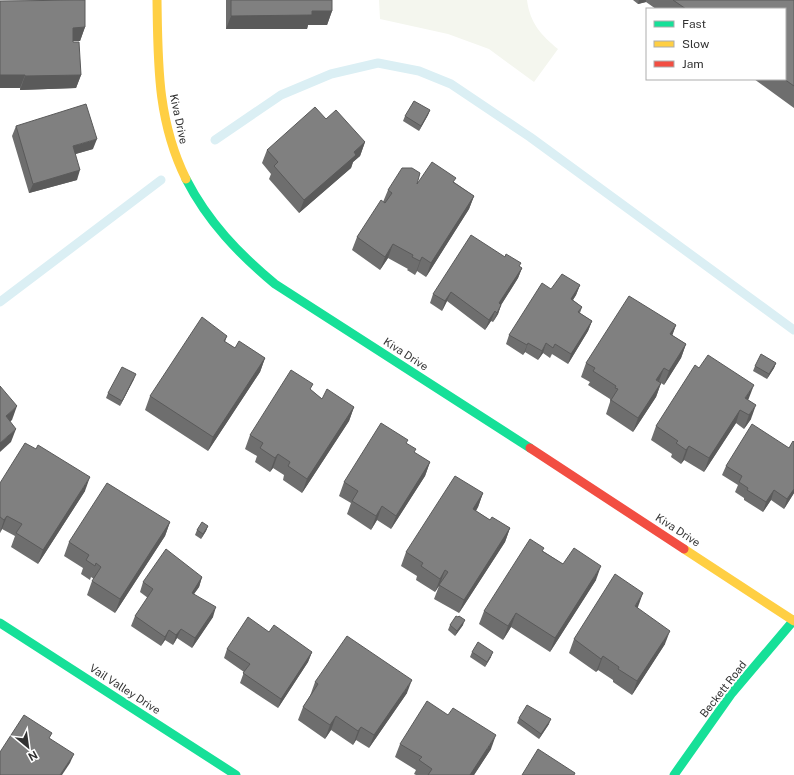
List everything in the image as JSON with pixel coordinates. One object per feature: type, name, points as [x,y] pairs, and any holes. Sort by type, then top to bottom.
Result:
[{"type":"street","name":"Kiva Drive","points":[[158,0],[158,65],[163,112],[172,148],[197,199],[215,226],[236,251],[275,284],[794,620]]},
{"type":"street","name":"Beckett Road","points":[[674,775],[732,693],[794,620]]},
{"type":"street","name":"Vail Valley Drive","points":[[0,623],[236,775]]},
{"type":"shaded area","points":[[379,0],[527,0],[528,8],[537,28],[546,39],[558,49],[534,82],[489,49],[448,34],[380,19]]},
{"type":"building","points":[[85,0],[85,27],[73,28],[73,42],[79,42],[81,75],[0,75],[0,1]]},
{"type":"building","points":[[231,0],[332,0],[332,11],[312,11],[312,15],[231,16]]},
{"type":"building","points":[[673,0],[794,0],[794,86],[785,80],[786,8],[685,8]]},
{"type":"building","points":[[414,101],[430,110],[421,126],[405,116]]},
{"type":"building","points":[[86,104],[97,139],[73,146],[80,170],[33,184],[16,126]]},
{"type":"building","points":[[315,107],[326,119],[336,110],[365,142],[354,152],[356,155],[304,200],[274,166],[278,162],[267,150]]},
{"type":"building","points":[[432,162],[456,178],[453,182],[474,196],[431,263],[422,257],[420,261],[412,257],[413,255],[393,244],[385,257],[357,237],[381,200],[385,203],[392,193],[388,190],[402,168],[412,168],[420,173],[417,184]]},
{"type":"building","points":[[471,235],[505,257],[506,254],[521,263],[519,266],[522,268],[499,303],[501,305],[497,313],[495,311],[489,320],[451,292],[445,301],[433,294]]},
{"type":"building","points":[[562,274],[580,285],[571,299],[582,307],[578,312],[592,321],[571,354],[555,344],[553,348],[546,343],[542,351],[509,335],[542,283],[551,289]]},
{"type":"building","points":[[629,296],[676,325],[670,334],[686,344],[669,371],[664,368],[656,380],[661,383],[638,418],[611,400],[618,389],[615,388],[616,386],[593,371],[595,368],[586,363]]},
{"type":"building","points":[[202,317],[227,336],[224,341],[235,348],[239,341],[265,358],[213,437],[150,396]]},
{"type":"building","points":[[761,354],[776,363],[769,374],[755,366]]},
{"type":"building","points":[[708,355],[754,385],[745,398],[756,405],[749,415],[740,410],[709,458],[689,446],[686,450],[676,443],[678,441],[656,426],[695,365],[699,368]]},
{"type":"building","points":[[122,367],[136,374],[122,401],[108,393]]},
{"type":"building","points":[[291,370],[313,384],[310,389],[322,399],[327,389],[354,407],[307,479],[288,466],[290,462],[278,454],[275,458],[260,448],[263,443],[250,435]]},
{"type":"building","points":[[0,386],[17,406],[6,416],[16,429],[0,443]]},
{"type":"building","points":[[381,423],[408,440],[406,443],[416,449],[414,452],[430,462],[396,516],[382,506],[376,516],[352,501],[358,491],[344,482]]},
{"type":"building","points":[[752,424],[789,448],[793,441],[794,442],[794,489],[787,499],[774,490],[766,502],[747,490],[748,488],[739,482],[742,476],[726,466]]},
{"type":"building","points":[[25,443],[36,449],[38,445],[90,477],[43,550],[16,533],[22,524],[7,516],[4,520],[0,517],[0,483]]},
{"type":"building","points":[[455,476],[483,493],[473,509],[490,520],[492,517],[510,528],[464,600],[439,585],[448,572],[445,570],[440,579],[421,566],[423,563],[406,552]]},
{"type":"building","points":[[107,483],[170,522],[120,599],[92,581],[101,567],[96,563],[95,566],[86,560],[89,555],[69,542]]},
{"type":"building","points":[[202,522],[208,526],[203,534],[197,530]]},
{"type":"building","points":[[530,539],[544,548],[542,551],[563,564],[574,548],[601,566],[555,638],[516,613],[508,626],[484,611]]},
{"type":"building","points":[[166,549],[202,577],[192,593],[216,607],[195,638],[181,629],[176,635],[169,630],[165,637],[135,616],[153,589],[143,582]]},
{"type":"building","points":[[615,574],[643,593],[635,606],[670,631],[637,681],[618,669],[619,667],[603,656],[601,659],[574,639]]},
{"type":"building","points":[[456,616],[459,616],[465,620],[457,631],[450,625]]},
{"type":"building","points":[[248,617],[269,632],[274,625],[312,652],[281,699],[243,673],[250,664],[227,649]]},
{"type":"building","points":[[347,636],[412,680],[374,735],[361,727],[358,731],[336,716],[330,725],[303,707],[318,684],[315,682]]},
{"type":"building","points":[[478,642],[493,652],[487,662],[472,652]]},
{"type":"building","points":[[427,701],[448,715],[453,708],[496,735],[470,775],[428,775],[432,769],[419,760],[422,757],[400,744]]},
{"type":"building","points":[[527,705],[551,719],[541,734],[519,718]]},
{"type":"building","points":[[24,715],[52,733],[49,738],[74,754],[60,775],[0,775],[0,752]]},
{"type":"building","points":[[538,749],[575,773],[574,775],[522,775]]},
{"type":"waterway","points":[[215,140],[281,95],[331,74],[378,63],[419,71],[451,84],[530,137],[794,330]]},
{"type":"waterway","points":[[0,302],[161,180]]},
{"type":"traffic: fast","points":[[186,179],[204,209],[225,236],[249,261],[275,284],[530,448]]},
{"type":"traffic: fast","points":[[674,775],[732,693],[794,620]]},
{"type":"traffic: fast","points":[[0,623],[236,775]]},
{"type":"traffic: slow","points":[[157,0],[159,69],[164,113],[176,157],[186,179]]},
{"type":"traffic: slow","points":[[684,549],[794,621]]},
{"type":"traffic: jam","points":[[530,448],[684,549]]}]
